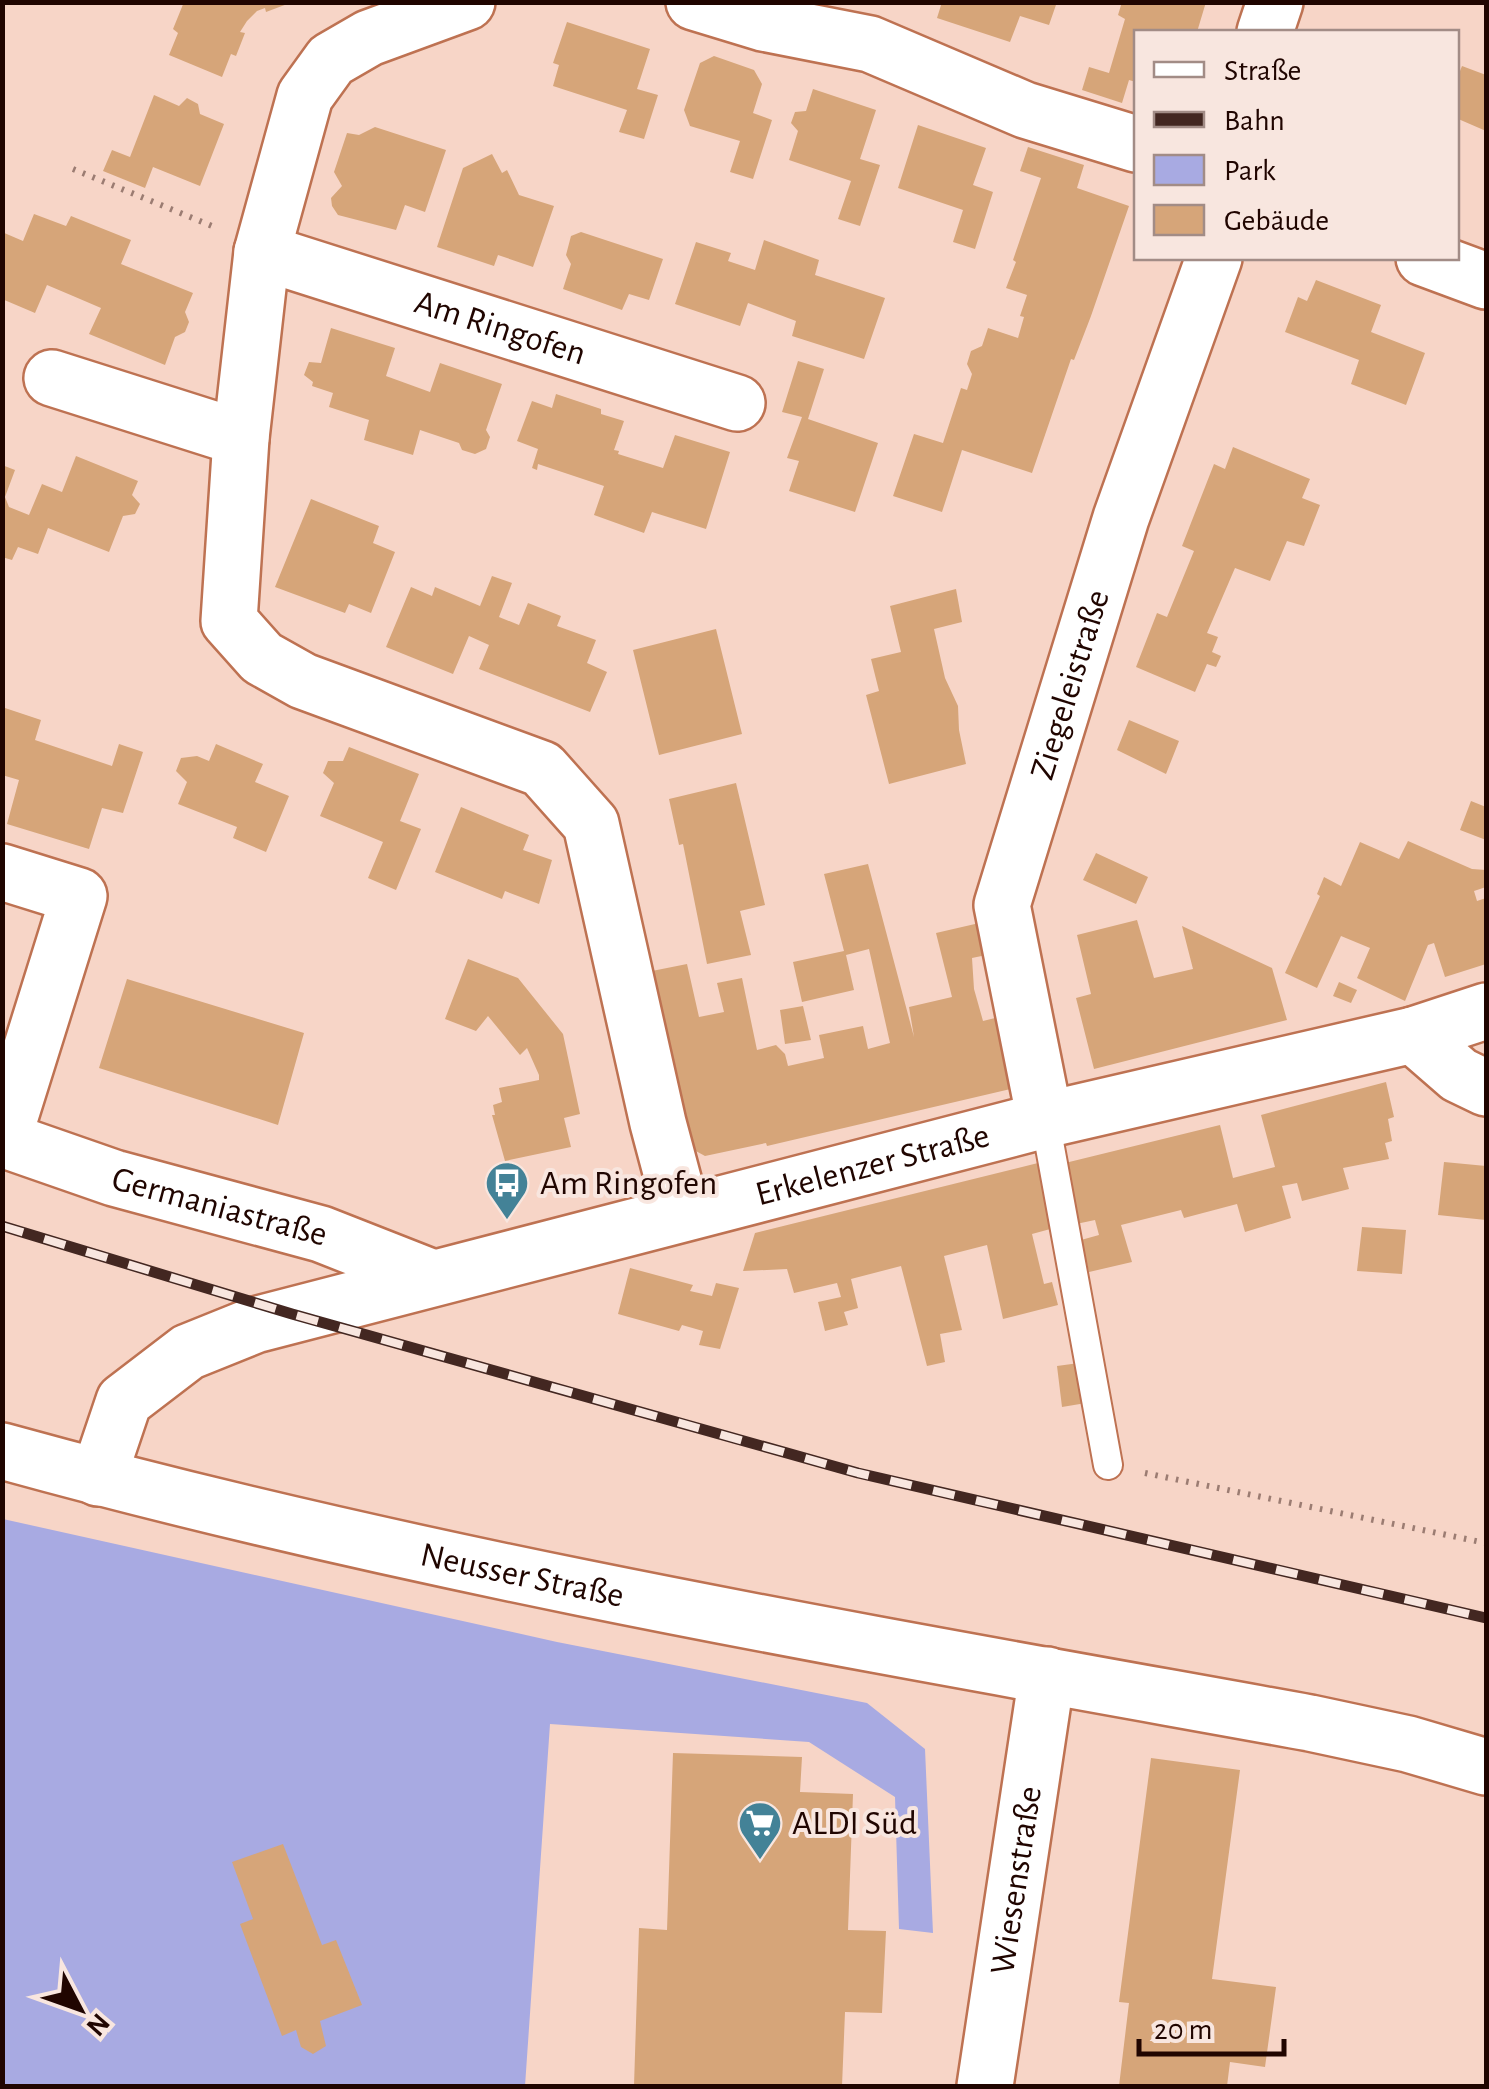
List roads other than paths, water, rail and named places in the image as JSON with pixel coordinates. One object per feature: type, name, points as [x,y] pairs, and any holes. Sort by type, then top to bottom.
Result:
[{"type":"street","points":[[467,2],[369,38],[331,60],[305,96],[262,252],[241,438],[229,621],[262,658],[303,681],[542,769],[591,824],[682,1214]]},
{"type":"street","points":[[694,2],[763,23],[870,44],[1025,110],[1134,143]]},
{"type":"street","points":[[1266,30],[1274,2]]},
{"type":"street","name":"Am Ringofen","points":[[262,252],[737,403]]},
{"type":"street","name":"Ziegeleistraße","points":[[1045,1120],[1002,905],[1121,518],[1213,260]]},
{"type":"street","points":[[1429,260],[1486,281]]},
{"type":"street","points":[[52,378],[241,438]]},
{"type":"street","name":"Germaniastraße","points":[[2,872],[79,896],[3,1139],[114,1178],[321,1234],[432,1278]]},
{"type":"street","name":"Erkelenzer Straße","points":[[98,1478],[124,1401],[188,1352],[274,1320],[1045,1120],[1413,1034],[1486,1011]]},
{"type":"street","points":[[1413,1034],[1459,1076],[1486,1088]]},
{"type":"street","name":"Neusser Straße","points":[[2,1452],[516,1576],[1310,1724],[1408,1744],[1486,1767]]},
{"type":"street","name":"Wiesenstraße","points":[[985,2086],[1047,1676]]},
{"type":"lane","points":[[1045,1120],[1108,1466]]},
{"type":"railway","points":[[2,1226],[292,1314],[858,1473],[1486,1618]]},
{"type":"place","name":"Am Ringofen","points":[[507,1221]]},
{"type":"place","name":"ALDI Süd","points":[[760,1861]]}]
